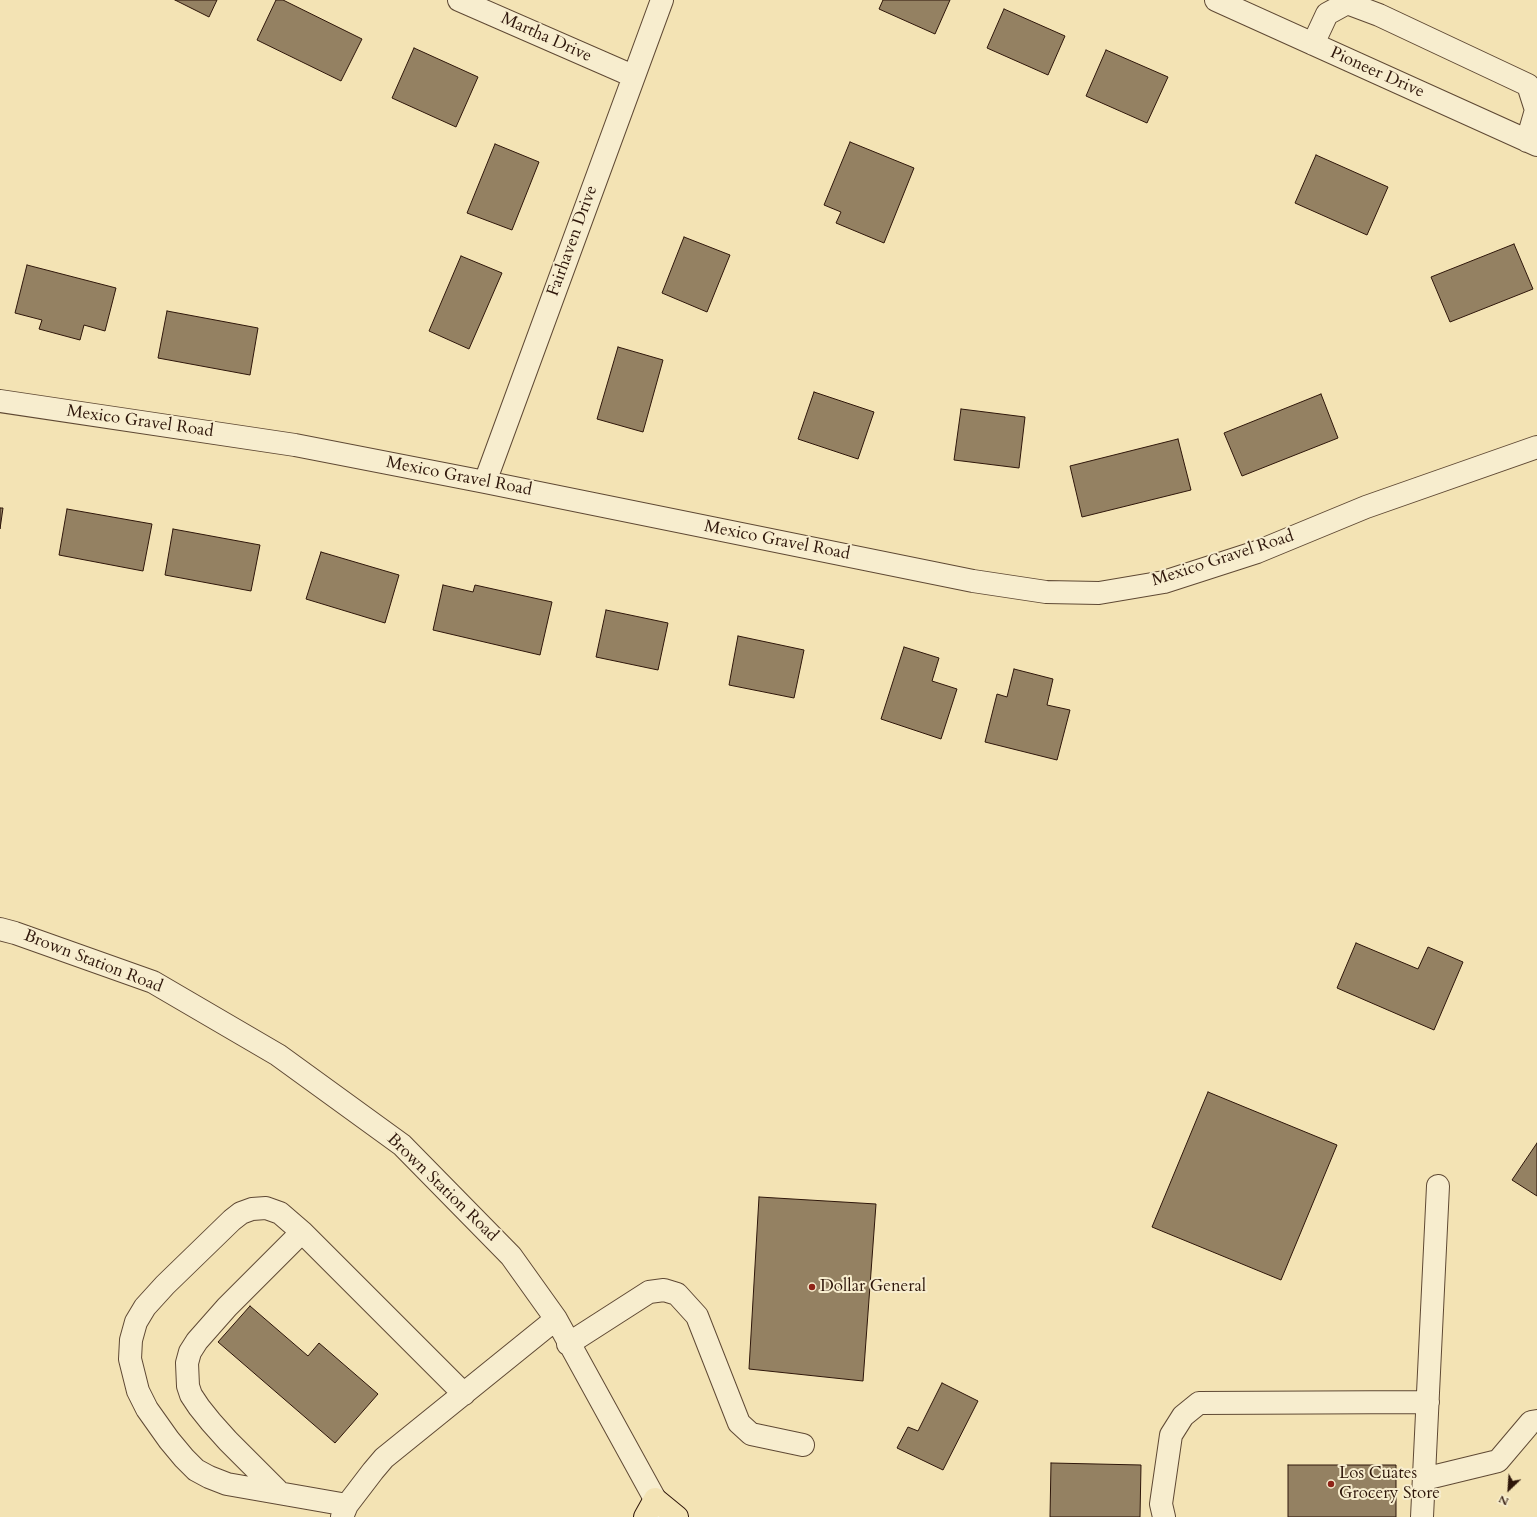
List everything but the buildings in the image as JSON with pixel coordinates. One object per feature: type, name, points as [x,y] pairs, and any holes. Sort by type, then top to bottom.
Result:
[{"type":"main road","points":[[654,1511],[677,1517]]},
{"type":"street","name":"Martha Drive","points":[[459,0],[633,76]]},
{"type":"street","name":"Fairhaven Drive","points":[[485,482],[662,0]]},
{"type":"street","name":"Pioneer Drive","points":[[1216,0],[1532,143]]},
{"type":"street","points":[[1312,44],[1327,14],[1346,3],[1379,15],[1528,85],[1536,110],[1532,143]]},
{"type":"street","name":"Mexico Gravel Road","points":[[0,401],[295,445],[973,581],[1046,592],[1099,593],[1164,582],[1257,552],[1366,507],[1537,447]]},
{"type":"street","name":"Brown Station Road","points":[[0,929],[16,933],[153,982],[278,1055],[402,1145],[511,1256],[556,1319],[654,1511]]},
{"type":"street","points":[[1422,1517],[1438,1186]]},
{"type":"street","points":[[464,1394],[302,1232],[280,1214],[266,1208],[252,1209],[241,1213],[165,1285],[145,1307],[136,1322],[131,1340],[130,1359],[138,1390],[147,1409],[184,1458],[196,1470],[227,1484],[280,1493],[345,1511],[384,1458],[464,1394],[556,1319]]},
{"type":"street","points":[[280,1493],[224,1436],[199,1407],[191,1395],[188,1386],[187,1364],[190,1352],[197,1341],[227,1307],[302,1232]]},
{"type":"street","points":[[568,1344],[649,1292],[664,1290],[677,1294],[697,1316],[739,1423],[751,1434],[803,1445]]},
{"type":"street","points":[[1164,1517],[1161,1504],[1171,1435],[1183,1416],[1199,1402],[1428,1402]]},
{"type":"street","points":[[1424,1479],[1498,1461],[1531,1422],[1537,1421]]},
{"type":"place","name":"Dollar General","points":[[812,1287]]},
{"type":"place","name":"Los Cuates Grocery Store","points":[[1331,1484]]}]
